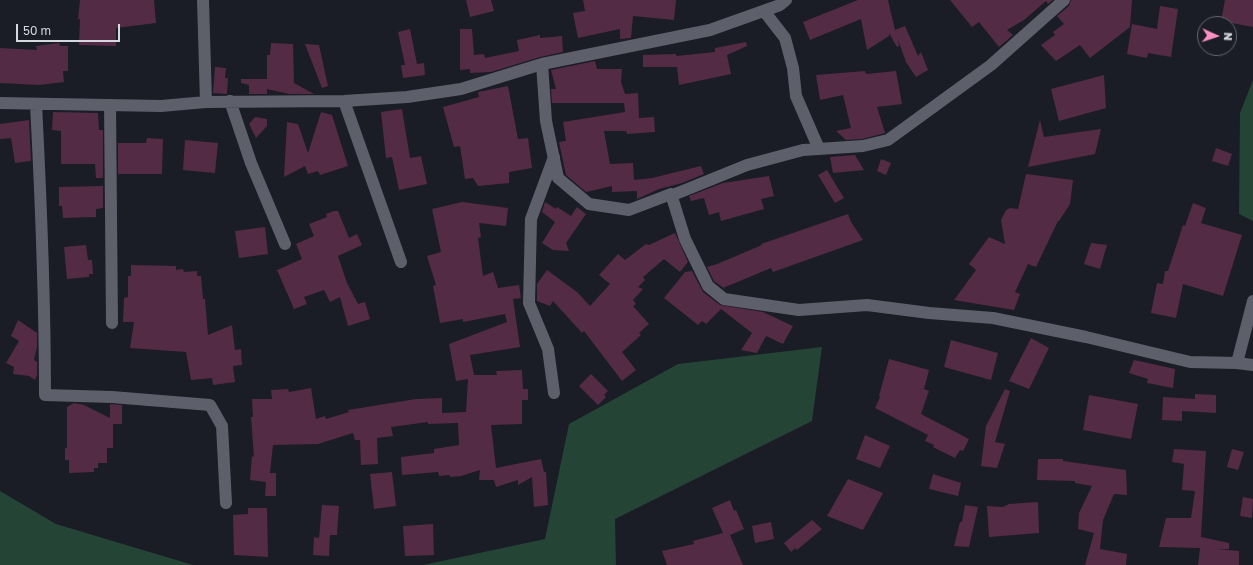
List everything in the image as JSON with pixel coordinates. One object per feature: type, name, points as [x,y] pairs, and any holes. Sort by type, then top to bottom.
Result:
[{"type":"street","points":[[203,0],[206,102]]},
{"type":"street","points":[[0,103],[162,106],[230,101],[344,101],[407,97],[460,89],[542,64],[710,30],[780,5],[786,0]]},
{"type":"street","points":[[542,64],[546,121],[558,178],[590,204],[629,210],[671,194],[673,195],[747,165],[803,150],[863,146],[888,140],[991,65],[1064,0]]},
{"type":"street","points":[[764,10],[785,38],[793,68],[796,96],[819,149]]},
{"type":"street","points":[[230,101],[251,163],[285,244]]},
{"type":"street","points":[[344,101],[400,262]]},
{"type":"street","points":[[36,104],[43,238],[45,395],[112,397],[210,405],[222,426],[226,503]]},
{"type":"street","points":[[110,105],[112,323]]},
{"type":"street","points":[[554,157],[531,219],[529,302],[548,349],[554,393]]},
{"type":"street","points":[[671,194],[685,239],[708,286],[724,299],[799,310],[867,304],[929,313],[994,318],[1086,337],[1190,362],[1238,363],[1253,365]]},
{"type":"street","points":[[1238,363],[1253,301]]},
{"type":"green space","points":[[1253,80],[1253,221],[1239,214],[1240,113]]},
{"type":"green space","points":[[822,347],[812,421],[615,519],[616,565],[423,565],[545,539],[569,424],[678,364]]},
{"type":"green space","points":[[0,491],[56,524],[193,565],[0,565]]},
{"type":"building","points":[[80,0],[154,0],[156,23],[116,28],[116,46],[79,45],[80,19],[78,19]]},
{"type":"building","points":[[466,0],[491,0],[494,11],[470,17]]},
{"type":"building","points":[[583,0],[676,0],[674,20],[633,16],[631,38],[620,39],[620,29],[578,38],[573,13],[585,11]]},
{"type":"building","points":[[858,0],[888,0],[895,30],[905,26],[918,56],[921,52],[928,70],[916,77],[906,62],[898,40],[899,46],[897,47],[889,33],[889,36],[867,50],[861,19],[810,40],[803,22]]},
{"type":"building","points":[[950,0],[1053,0],[1048,4],[1046,1],[1024,20],[1007,30],[1013,35],[999,47],[979,22],[972,27]]},
{"type":"building","points":[[1071,0],[1132,0],[1130,27],[1090,58],[1080,45],[1056,61],[1041,45],[1055,35],[1053,32],[1064,24],[1057,16],[1069,6]]},
{"type":"building","points":[[1225,0],[1253,0],[1253,27],[1237,24],[1237,16],[1222,16]]},
{"type":"building","points":[[1160,6],[1178,9],[1171,57],[1148,53],[1147,58],[1127,54],[1132,24],[1157,29]]},
{"type":"building","points":[[410,29],[417,64],[424,63],[425,75],[403,78],[401,65],[405,65],[398,32]]},
{"type":"building","points":[[460,29],[472,29],[474,55],[484,54],[485,58],[519,51],[517,40],[540,35],[540,38],[562,36],[563,52],[540,57],[491,72],[470,73],[470,69],[460,70]]},
{"type":"building","points":[[746,42],[747,46],[727,55],[731,74],[679,85],[677,67],[643,67],[643,55],[676,54],[676,56],[715,52],[715,48]]},
{"type":"building","points":[[59,43],[60,46],[68,46],[68,71],[63,71],[64,82],[39,85],[0,83],[0,48],[37,50],[36,46]]},
{"type":"building","points":[[271,43],[293,44],[294,83],[314,94],[289,94],[267,89],[267,94],[249,94],[249,85],[241,83],[241,79],[267,79],[267,55],[270,55]]},
{"type":"building","points":[[305,44],[319,45],[328,86],[322,88]]},
{"type":"building","points":[[595,61],[597,69],[622,69],[621,82],[625,94],[638,93],[639,118],[654,117],[655,132],[627,134],[626,131],[604,131],[610,164],[633,163],[634,180],[652,178],[701,166],[704,174],[682,183],[659,189],[637,199],[637,191],[612,192],[612,186],[586,192],[566,175],[559,142],[566,141],[563,122],[625,112],[624,103],[552,103],[551,89],[556,89],[551,70]]},
{"type":"building","points":[[215,67],[226,68],[225,78],[228,78],[227,94],[213,93]]},
{"type":"building","points":[[865,71],[866,74],[896,71],[902,104],[877,107],[885,133],[862,139],[846,140],[836,131],[851,128],[843,95],[820,100],[816,75]]},
{"type":"building","points":[[1104,75],[1106,108],[1059,121],[1051,89]]},
{"type":"building","points":[[508,86],[518,139],[528,138],[532,168],[509,172],[509,183],[478,186],[473,178],[465,179],[460,146],[454,147],[443,107],[479,97],[478,92]]},
{"type":"building","points":[[402,109],[410,158],[421,156],[427,184],[399,190],[392,157],[386,158],[381,112]]},
{"type":"building","points":[[53,112],[98,113],[99,130],[103,130],[103,178],[96,178],[95,164],[61,164],[61,131],[52,130]]},
{"type":"building","points":[[321,112],[332,115],[348,166],[320,175],[318,171],[308,174],[305,166],[284,177],[287,122],[298,124],[308,153]]},
{"type":"building","points":[[255,117],[267,119],[267,126],[256,138],[249,124]]},
{"type":"building","points":[[29,120],[31,161],[15,163],[11,138],[0,139],[0,124]]},
{"type":"building","points":[[1040,120],[1044,137],[1101,129],[1095,154],[1028,167]]},
{"type":"building","points":[[147,138],[163,139],[162,174],[118,174],[118,143],[146,143]]},
{"type":"building","points":[[185,140],[218,143],[215,173],[183,170]]},
{"type":"building","points":[[1216,148],[1232,154],[1228,166],[1212,161]]},
{"type":"building","points":[[855,155],[864,170],[833,173],[830,157]]},
{"type":"building","points":[[881,159],[891,163],[886,175],[877,171]]},
{"type":"building","points":[[827,170],[844,198],[835,203],[818,175]]},
{"type":"building","points":[[1026,174],[1073,180],[1070,204],[1058,221],[1036,267],[1028,264],[1015,292],[1020,294],[1014,310],[954,300],[976,270],[969,264],[989,237],[1005,244],[1001,220],[1006,210],[1010,208],[1018,209]]},
{"type":"building","points":[[769,176],[774,196],[761,199],[764,209],[721,221],[719,212],[709,215],[704,198],[691,201],[689,196],[723,183]]},
{"type":"building","points":[[103,186],[103,208],[96,209],[96,217],[63,218],[62,206],[59,206],[59,187]]},
{"type":"building","points":[[462,202],[508,208],[506,226],[479,223],[481,237],[478,238],[483,276],[493,272],[498,288],[519,285],[521,298],[513,299],[520,347],[470,355],[474,375],[497,375],[496,371],[522,370],[523,389],[528,389],[528,400],[522,400],[522,424],[491,425],[496,468],[541,459],[544,472],[546,472],[548,505],[534,507],[532,477],[518,485],[518,480],[496,487],[494,480],[479,480],[480,470],[461,476],[450,477],[450,475],[439,476],[438,472],[402,475],[401,457],[434,453],[434,449],[459,445],[458,423],[428,424],[428,422],[391,427],[393,436],[377,438],[378,464],[361,465],[360,440],[355,440],[353,433],[318,444],[273,445],[270,473],[276,473],[276,496],[265,496],[266,482],[250,480],[252,456],[254,457],[251,417],[253,417],[252,399],[272,399],[271,390],[288,389],[289,392],[311,388],[316,419],[325,416],[326,419],[349,412],[348,410],[416,399],[442,398],[442,413],[466,412],[468,379],[456,381],[449,344],[507,322],[505,314],[463,322],[463,319],[440,323],[433,286],[436,285],[427,256],[441,252],[432,209]]},
{"type":"building","points":[[545,202],[556,209],[557,207],[571,216],[577,207],[586,214],[566,243],[569,251],[553,250],[542,243],[555,222],[542,212]]},
{"type":"building","points":[[1193,203],[1206,208],[1201,223],[1242,235],[1223,296],[1183,284],[1176,318],[1151,313],[1157,283],[1163,284],[1165,271],[1168,271],[1183,225],[1185,226]]},
{"type":"building","points":[[338,211],[349,238],[357,234],[362,245],[338,256],[347,283],[358,304],[365,302],[370,319],[348,326],[340,297],[330,302],[324,290],[304,297],[307,304],[294,309],[277,270],[302,259],[296,244],[314,236],[309,224],[327,217],[326,214]]},
{"type":"building","points":[[848,214],[851,222],[863,240],[773,272],[771,268],[723,288],[714,281],[707,267],[762,245],[761,244]]},
{"type":"building","points":[[265,227],[268,254],[239,258],[235,231]]},
{"type":"building","points":[[675,233],[688,262],[680,272],[664,259],[643,277],[645,280],[638,287],[643,289],[633,300],[636,304],[633,306],[649,324],[639,333],[641,335],[622,352],[636,370],[622,381],[584,331],[582,333],[553,301],[550,306],[537,301],[537,284],[547,270],[577,292],[590,306],[610,284],[599,275],[618,254],[625,260],[646,244],[649,245]]},
{"type":"building","points":[[1091,243],[1107,245],[1100,269],[1084,264]]},
{"type":"building","points":[[86,245],[88,260],[92,260],[93,274],[89,274],[89,277],[67,279],[64,247]]},
{"type":"building","points":[[131,265],[176,266],[176,270],[183,269],[184,272],[197,271],[197,276],[201,276],[203,299],[205,299],[208,335],[232,325],[235,350],[241,349],[242,365],[233,366],[235,382],[213,385],[212,378],[191,380],[186,352],[130,348],[134,322],[123,322],[124,298],[128,297],[128,276],[131,276]]},
{"type":"building","points":[[692,271],[703,292],[720,305],[763,312],[793,326],[783,344],[766,336],[757,353],[741,350],[752,333],[721,309],[706,324],[702,321],[698,325],[664,298],[685,272]]},
{"type":"building","points":[[18,320],[37,333],[37,347],[34,360],[37,362],[37,375],[35,380],[29,376],[13,374],[14,367],[6,363],[19,341],[11,336]]},
{"type":"building","points":[[1031,338],[1049,348],[1029,389],[1009,381]]},
{"type":"building","points":[[951,340],[998,353],[991,380],[944,367]]},
{"type":"building","points":[[889,359],[929,370],[924,389],[929,391],[921,414],[969,439],[963,451],[960,450],[955,458],[933,447],[934,445],[925,441],[928,435],[875,408],[880,397],[879,396]]},
{"type":"building","points":[[1134,360],[1175,369],[1173,388],[1147,383],[1148,379],[1129,373]]},
{"type":"building","points":[[591,374],[608,391],[604,395],[606,397],[598,405],[579,386]]},
{"type":"building","points":[[1005,389],[1010,391],[995,442],[1005,444],[997,468],[981,466],[986,426]]},
{"type":"building","points":[[1195,394],[1216,395],[1216,413],[1182,411],[1182,421],[1162,420],[1163,397],[1195,399]]},
{"type":"building","points":[[1089,395],[1138,404],[1131,439],[1083,430]]},
{"type":"building","points":[[74,403],[84,405],[110,418],[110,404],[122,405],[122,424],[113,424],[113,448],[107,448],[107,463],[98,463],[98,468],[94,468],[94,472],[69,473],[69,460],[65,460],[65,448],[67,448],[67,407]]},
{"type":"building","points":[[865,435],[890,446],[880,468],[856,459]]},
{"type":"building","points":[[1174,449],[1206,451],[1201,537],[1229,543],[1229,549],[1217,549],[1239,551],[1239,565],[1198,565],[1200,548],[1159,547],[1166,518],[1191,518],[1195,491],[1182,490],[1184,464],[1172,462]]},
{"type":"building","points":[[1232,449],[1244,452],[1238,470],[1227,467]]},
{"type":"building","points":[[1038,459],[1063,459],[1063,461],[1126,470],[1127,495],[1114,494],[1103,520],[1100,549],[1127,554],[1126,565],[1085,565],[1094,533],[1078,529],[1079,513],[1092,486],[1075,483],[1075,481],[1037,480]]},
{"type":"building","points":[[392,472],[396,506],[374,509],[370,474]]},
{"type":"building","points":[[933,474],[961,483],[958,496],[929,489]]},
{"type":"building","points":[[848,479],[883,493],[863,530],[827,516]]},
{"type":"building","points":[[1243,497],[1253,499],[1252,518],[1240,516]]},
{"type":"building","points":[[730,500],[744,529],[730,535],[743,565],[667,565],[662,551],[694,544],[693,541],[723,533],[712,508]]},
{"type":"building","points":[[1038,502],[1039,533],[989,537],[987,506],[1003,507],[1009,504]]},
{"type":"building","points":[[322,505],[339,506],[337,535],[330,535],[329,556],[313,555],[314,537],[319,538]]},
{"type":"building","points":[[965,505],[978,507],[969,547],[954,546],[960,522],[962,522]]},
{"type":"building","points":[[248,508],[267,508],[268,557],[234,555],[233,515],[248,514]]},
{"type":"building","points":[[812,520],[822,529],[797,550],[795,548],[791,552],[784,543]]},
{"type":"building","points":[[771,522],[774,539],[755,543],[752,526]]},
{"type":"building","points":[[433,524],[434,555],[405,556],[403,526]]}]
